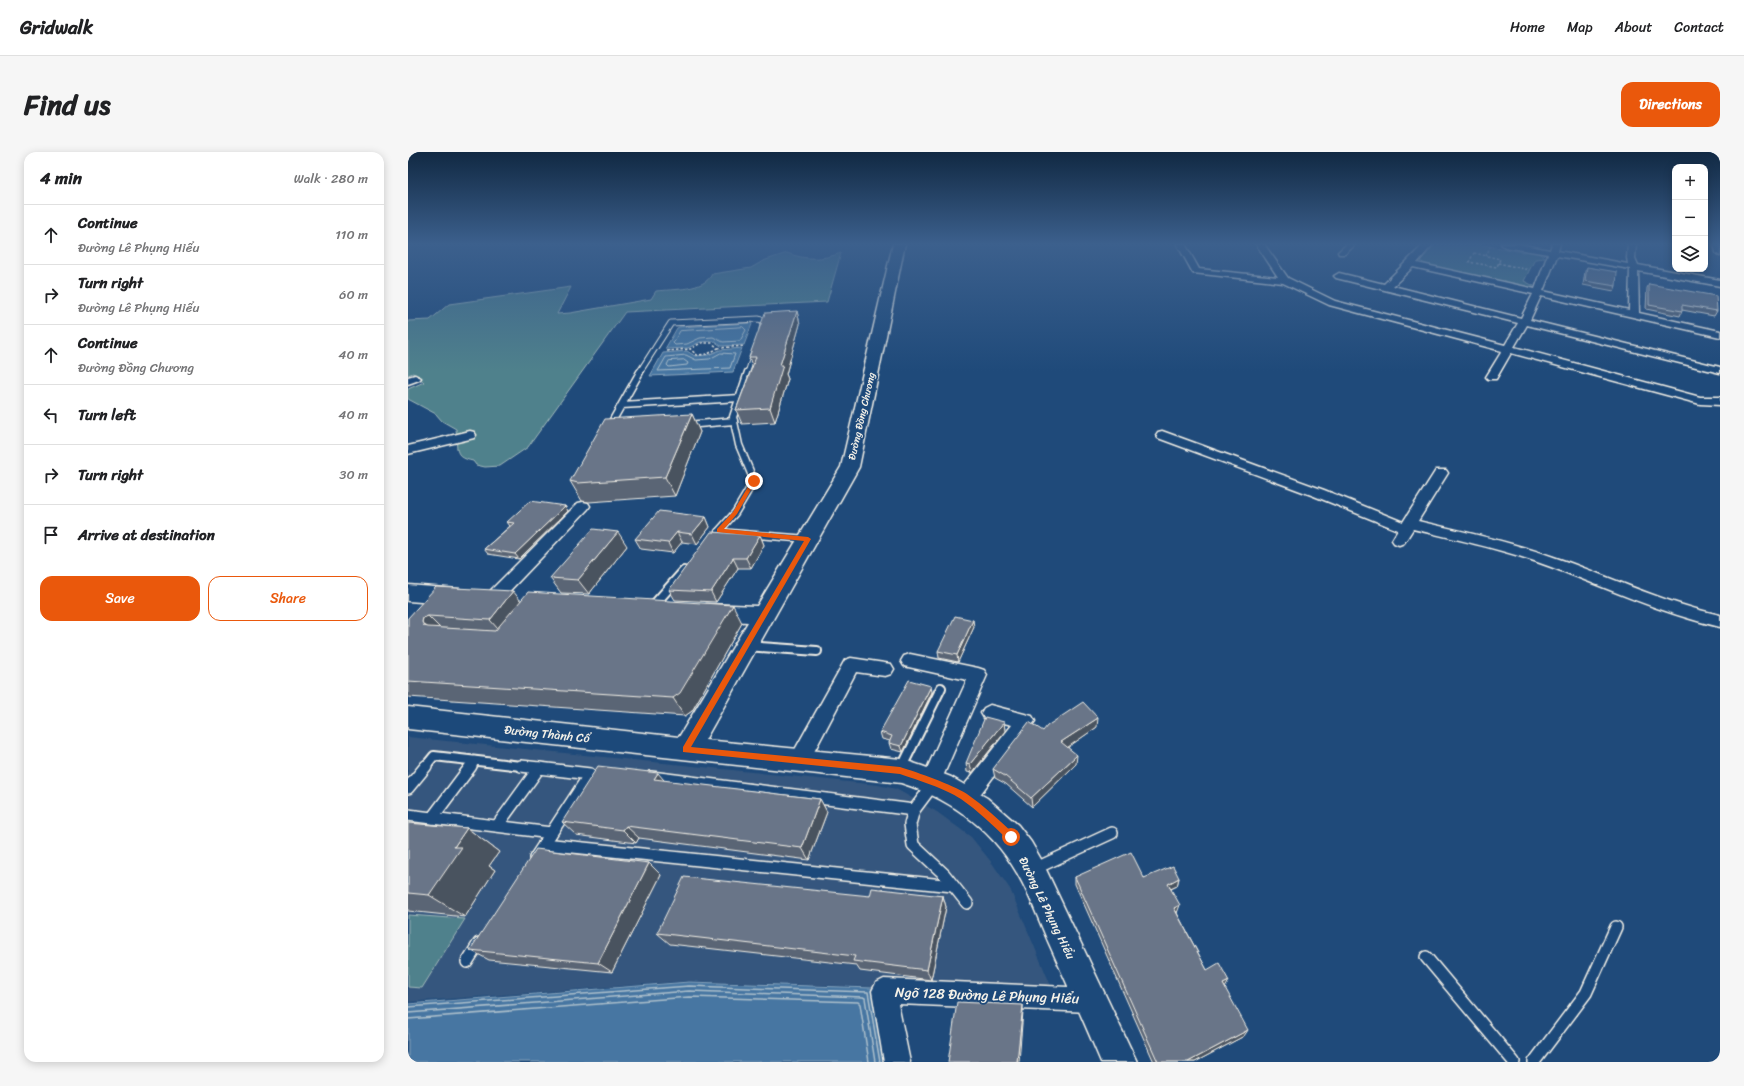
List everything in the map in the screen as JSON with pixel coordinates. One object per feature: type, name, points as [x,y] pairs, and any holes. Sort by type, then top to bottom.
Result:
[{"type":"street","name":"Đường Đồng Chương","points":[[764,615],[850,467],[890,286]]},
{"type":"street","points":[[1297,286],[1332,303],[1700,400],[1720,401]]},
{"type":"street","points":[[1509,286],[1720,334]]},
{"type":"street","points":[[1492,377],[1526,322],[1540,286]]},
{"type":"street","points":[[1634,286],[1634,315]]},
{"type":"street","points":[[1386,287],[1720,370]]},
{"type":"street","points":[[408,450],[470,435]]},
{"type":"street","points":[[1162,435],[1319,493],[1404,531],[1473,538],[1506,547],[1567,567],[1685,612],[1720,621]]},
{"type":"street","points":[[1404,531],[1441,473]]},
{"type":"street","points":[[492,599],[583,506]]},
{"type":"street","points":[[408,593],[521,601]]},
{"type":"street","points":[[643,608],[764,615],[686,749]]},
{"type":"street","points":[[910,661],[978,675],[932,783]]},
{"type":"street","points":[[799,761],[851,665],[885,669]]},
{"type":"street","points":[[966,798],[1026,721],[990,713]]},
{"type":"street","name":"Đường Thành Cổ","points":[[408,718],[686,749]]},
{"type":"street","name":"Đường Lê Phụng Hiểu","points":[[686,749],[900,771],[966,798],[985,812],[1011,837],[1032,870],[1119,1062]]},
{"type":"street","name":"Ngõ 128 Đường Lê Phụng Hiểu","points":[[897,1062],[884,991],[1090,1000]]},
{"type":"lane","points":[[615,431],[607,431],[668,325],[674,322],[759,319],[764,323],[759,338]]},
{"type":"lane","points":[[757,346],[733,417],[739,445],[754,481],[735,513],[717,534],[808,539]]},
{"type":"lane","points":[[622,405],[740,398]]},
{"type":"lane","points":[[678,426],[734,421]]},
{"type":"lane","points":[[643,608],[688,566]]},
{"type":"lane","points":[[746,646],[817,651]]},
{"type":"lane","points":[[900,771],[941,688]]},
{"type":"lane","points":[[408,788],[434,756],[590,774],[527,870]]},
{"type":"lane","points":[[432,818],[475,761]]},
{"type":"lane","points":[[498,826],[539,768]]},
{"type":"lane","points":[[639,775],[914,810]]},
{"type":"lane","points":[[932,783],[914,810],[910,824],[914,845],[944,874],[967,903]]},
{"type":"lane","points":[[408,815],[551,833]]},
{"type":"lane","points":[[1032,870],[1112,833]]},
{"type":"lane","points":[[544,844],[954,886]]},
{"type":"lane","points":[[1534,1062],[1586,993],[1616,927]]},
{"type":"lane","points":[[467,962],[484,936]]},
{"type":"lane","points":[[1426,957],[1514,1062]]},
{"type":"path","points":[[652,351],[690,350],[701,343],[712,343],[718,348]]},
{"type":"path","points":[[690,350],[697,355],[708,354],[718,348],[757,346]]},
{"type":"shaded area","points":[[408,737],[878,785],[896,789],[937,812],[971,837],[992,863],[1010,889],[1054,993],[689,981],[408,1002]]},
{"type":"green space","points":[[693,286],[831,286],[827,302],[625,312],[528,447],[500,466],[485,467],[476,465],[473,461],[462,457],[457,450],[456,429],[442,421],[436,414],[408,399],[408,389],[424,382],[413,373],[408,375],[408,321],[430,320],[449,304],[571,287],[557,314],[651,299],[656,291]]},
{"type":"green space","points":[[408,915],[465,919],[422,988],[408,987]]},
{"type":"water","points":[[752,324],[744,345],[721,346],[714,341],[700,342],[688,348],[665,349],[679,327]]},
{"type":"water","points":[[742,348],[733,372],[650,376],[663,353],[687,351],[695,356],[708,355],[720,350]]},
{"type":"water","points":[[689,982],[873,988],[884,1062],[408,1062],[408,1004]]},
{"type":"building","points":[[1649,286],[1663,286],[1716,296],[1717,311],[1682,305],[1682,311],[1649,305]]},
{"type":"building","points":[[797,311],[780,365],[783,365],[770,408],[736,410],[756,357],[749,357],[765,313]]},
{"type":"building","points":[[692,414],[665,477],[578,483],[570,481],[605,419]]},
{"type":"building","points":[[530,501],[565,506],[515,554],[484,549],[514,523],[507,522]]},
{"type":"building","points":[[659,511],[706,517],[692,534],[677,532],[668,543],[635,539]]},
{"type":"building","points":[[593,529],[618,532],[578,580],[550,578]]},
{"type":"building","points":[[711,532],[760,535],[746,558],[733,558],[711,592],[669,590]]},
{"type":"building","points":[[436,587],[513,591],[490,620],[428,616],[423,618],[422,622],[424,626],[495,631],[528,592],[733,605],[680,693],[673,698],[408,681],[408,618]]},
{"type":"building","points":[[955,616],[973,620],[957,655],[938,651]]},
{"type":"building","points":[[909,680],[931,686],[901,746],[889,743],[892,736],[880,732]]},
{"type":"building","points":[[1083,702],[1098,718],[1061,742],[1077,755],[1031,798],[1005,776],[993,769],[1029,722],[1043,731],[1047,726]]},
{"type":"building","points":[[985,717],[1004,722],[970,764],[966,763]]},
{"type":"building","points":[[598,766],[658,773],[654,779],[820,799],[802,848],[626,826],[623,830],[562,822]]},
{"type":"building","points":[[408,823],[467,828],[454,847],[462,847],[429,895],[408,893]]},
{"type":"building","points":[[536,849],[649,863],[598,963],[470,950]]},
{"type":"building","points":[[1131,852],[1144,878],[1173,866],[1179,878],[1168,884],[1180,905],[1174,908],[1207,970],[1219,963],[1229,981],[1223,984],[1248,1030],[1188,1062],[1158,1062],[1075,877]]},
{"type":"building","points":[[684,877],[870,896],[872,888],[943,896],[927,970],[853,961],[855,956],[657,933]]},
{"type":"building","points":[[957,1002],[1023,1005],[1017,1062],[948,1062]]},
{"type":"route","points":[[754,481],[735,513],[719,531],[808,539],[686,749],[900,771],[917,776],[962,796],[985,812],[1011,837]]}]
